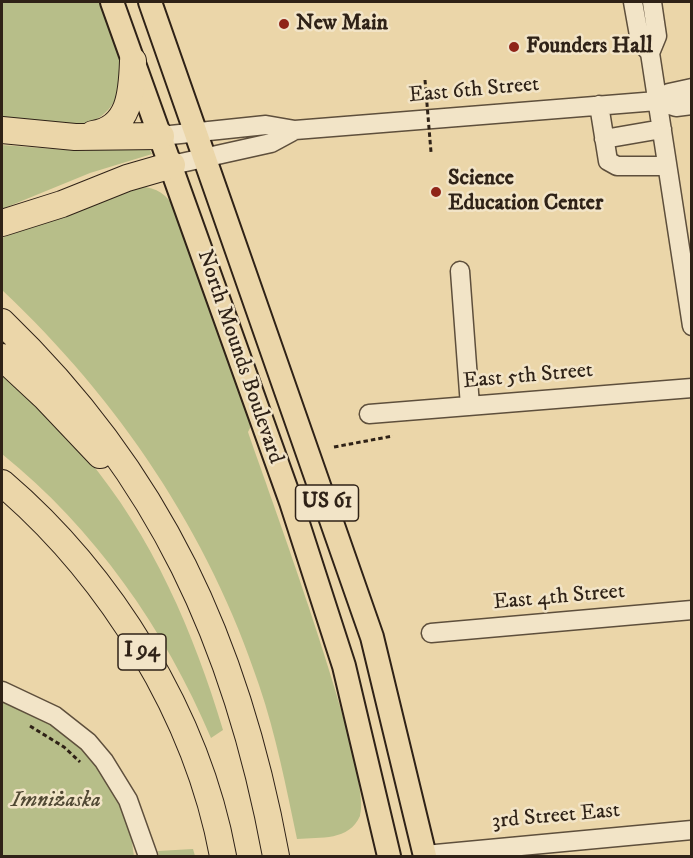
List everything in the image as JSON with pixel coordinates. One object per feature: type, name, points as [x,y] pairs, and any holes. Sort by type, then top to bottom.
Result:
[{"type":"highway","points":[[75,136],[107,132],[120,120],[128,104],[133,61]]},
{"type":"highway","points":[[2,130],[75,136],[161,136]]},
{"type":"highway","points":[[2,223],[62,204],[127,178],[172,165]]},
{"type":"highway","points":[[2,322],[75,400],[123,464],[149,505],[195,589],[225,660],[255,755],[276,856]]},
{"type":"highway","points":[[2,357],[46,398],[149,505]]},
{"type":"highway","name":"I 94","points":[[2,483],[36,515],[88,572],[133,636],[170,704],[187,741],[213,813],[224,856]]},
{"type":"main road","name":"North Mounds Boulevard","points":[[112,2],[291,502],[344,666],[389,856]]},
{"type":"main road","name":"North Mounds Boulevard","points":[[150,2],[372,637],[423,856]]},
{"type":"street","points":[[633,2],[640,41],[650,53]]},
{"type":"street","points":[[652,2],[657,36],[650,53],[692,326]]},
{"type":"street","name":"East 6th Street","points":[[161,136],[273,125],[295,130],[657,100],[676,90],[692,88]]},
{"type":"street","name":"East 6th Street","points":[[657,100],[676,107],[692,105]]},
{"type":"street","points":[[599,105],[608,160],[617,166],[668,166]]},
{"type":"street","points":[[604,138],[662,129]]},
{"type":"street","name":"East 6th Street","points":[[172,165],[276,141],[295,130]]},
{"type":"street","points":[[460,271],[470,406]]},
{"type":"street","name":"East 5th Street","points":[[369,414],[692,388]]},
{"type":"street","name":"East 4th Street","points":[[431,633],[692,610]]},
{"type":"street","points":[[2,691],[55,716],[93,748],[118,780],[128,800],[148,856]]},
{"type":"street","name":"3rd Street East","points":[[423,856],[692,830]]},
{"type":"path","points":[[425,80],[431,152]]},
{"type":"path","points":[[334,447],[393,436]]},
{"type":"path","points":[[23,721],[64,747],[84,766]]},
{"type":"green space","points":[[2,2],[105,2],[119,41],[122,54],[122,74],[118,93],[102,116],[93,121],[75,124],[34,122],[2,117]]},
{"type":"green space","points":[[2,145],[80,151],[148,147],[152,154],[90,173],[2,209]]},
{"type":"green space","points":[[141,187],[152,188],[161,193],[175,209],[251,426],[248,432],[317,631],[352,749],[361,792],[360,816],[349,830],[342,834],[297,839],[276,742],[265,704],[238,629],[214,574],[155,471],[121,423],[84,376],[2,290],[2,238],[61,214]]},
{"type":"green space","points":[[2,372],[86,457],[110,487],[151,552],[199,657],[223,730],[211,738],[172,658],[124,583],[67,514],[2,454]]},
{"type":"green space","name":"Imniżaska","points":[[2,702],[23,709],[62,731],[94,762],[107,780],[127,820],[134,856],[2,856]]},
{"type":"green space","points":[[193,849],[195,856],[159,856],[158,851]]},
{"type":"place","name":"New Main","points":[[284,24]]},
{"type":"place","name":"Founders Hall","points":[[514,47]]},
{"type":"place","name":"Science Education Center","points":[[436,192]]}]
